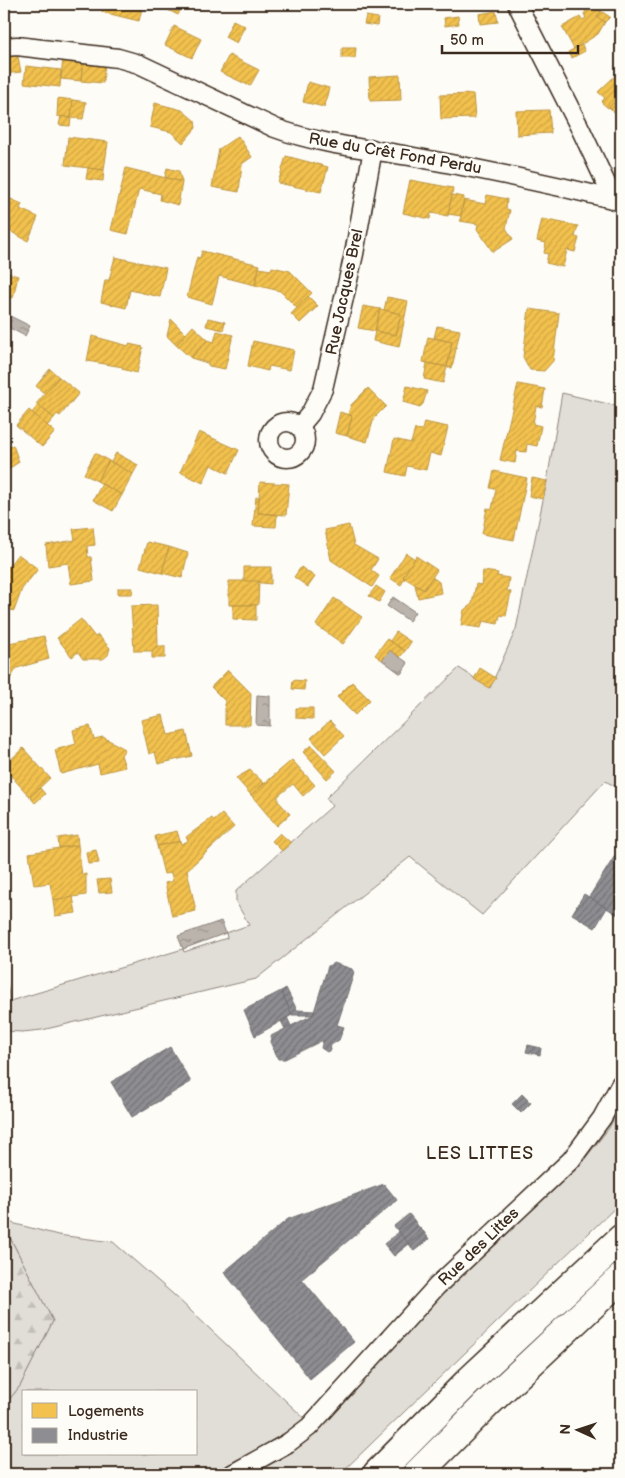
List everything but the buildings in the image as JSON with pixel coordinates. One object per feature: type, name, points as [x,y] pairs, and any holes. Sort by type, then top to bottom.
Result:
[{"type":"highway","points":[[377,1474],[470,1380],[621,1239]]},
{"type":"highway","points":[[417,1474],[489,1402],[621,1278]]},
{"type":"street","points":[[517,4],[617,200]]},
{"type":"street","name":"Rue du Crêt Fond Perdu","points":[[4,47],[17,46],[129,60],[282,131],[321,143],[373,149],[474,168],[617,200]]},
{"type":"street","name":"Rue Jacques Brel","points":[[299,427],[310,414],[323,390],[352,261],[373,149]]},
{"type":"street","name":"Rue des Littes","points":[[232,1474],[300,1435],[437,1286],[571,1160],[602,1118],[621,1083]]},
{"type":"green space","points":[[562,393],[621,407],[621,789],[605,781],[482,915],[410,857],[256,979],[42,1030],[4,1031],[4,967],[10,1001],[183,949],[184,952],[227,938],[226,933],[249,925],[236,902],[236,891],[332,806],[326,798],[459,668],[490,688],[516,629],[547,481]]},
{"type":"green space","points":[[621,1104],[621,1202],[340,1474],[246,1474],[288,1453],[317,1431],[419,1316],[477,1257],[583,1161],[609,1128]]},
{"type":"green space","points":[[4,1221],[58,1235],[113,1242],[173,1294],[305,1419],[217,1474],[4,1474],[4,1406],[20,1386],[53,1321],[4,1226]]},
{"type":"green space","points":[[4,1226],[53,1321],[20,1386],[4,1406]]},
{"type":"water","points":[[8,315],[30,326],[25,336],[4,325]]},
{"type":"water","points":[[393,597],[415,612],[409,621],[387,606]]},
{"type":"water","points":[[390,650],[408,663],[401,674],[382,660]]},
{"type":"water","points":[[257,695],[270,696],[270,726],[256,725]]},
{"type":"water","points":[[221,921],[226,933],[183,949],[178,936]]},
{"type":"district","name":"LES LITTES","points":[[480,1153]]}]
